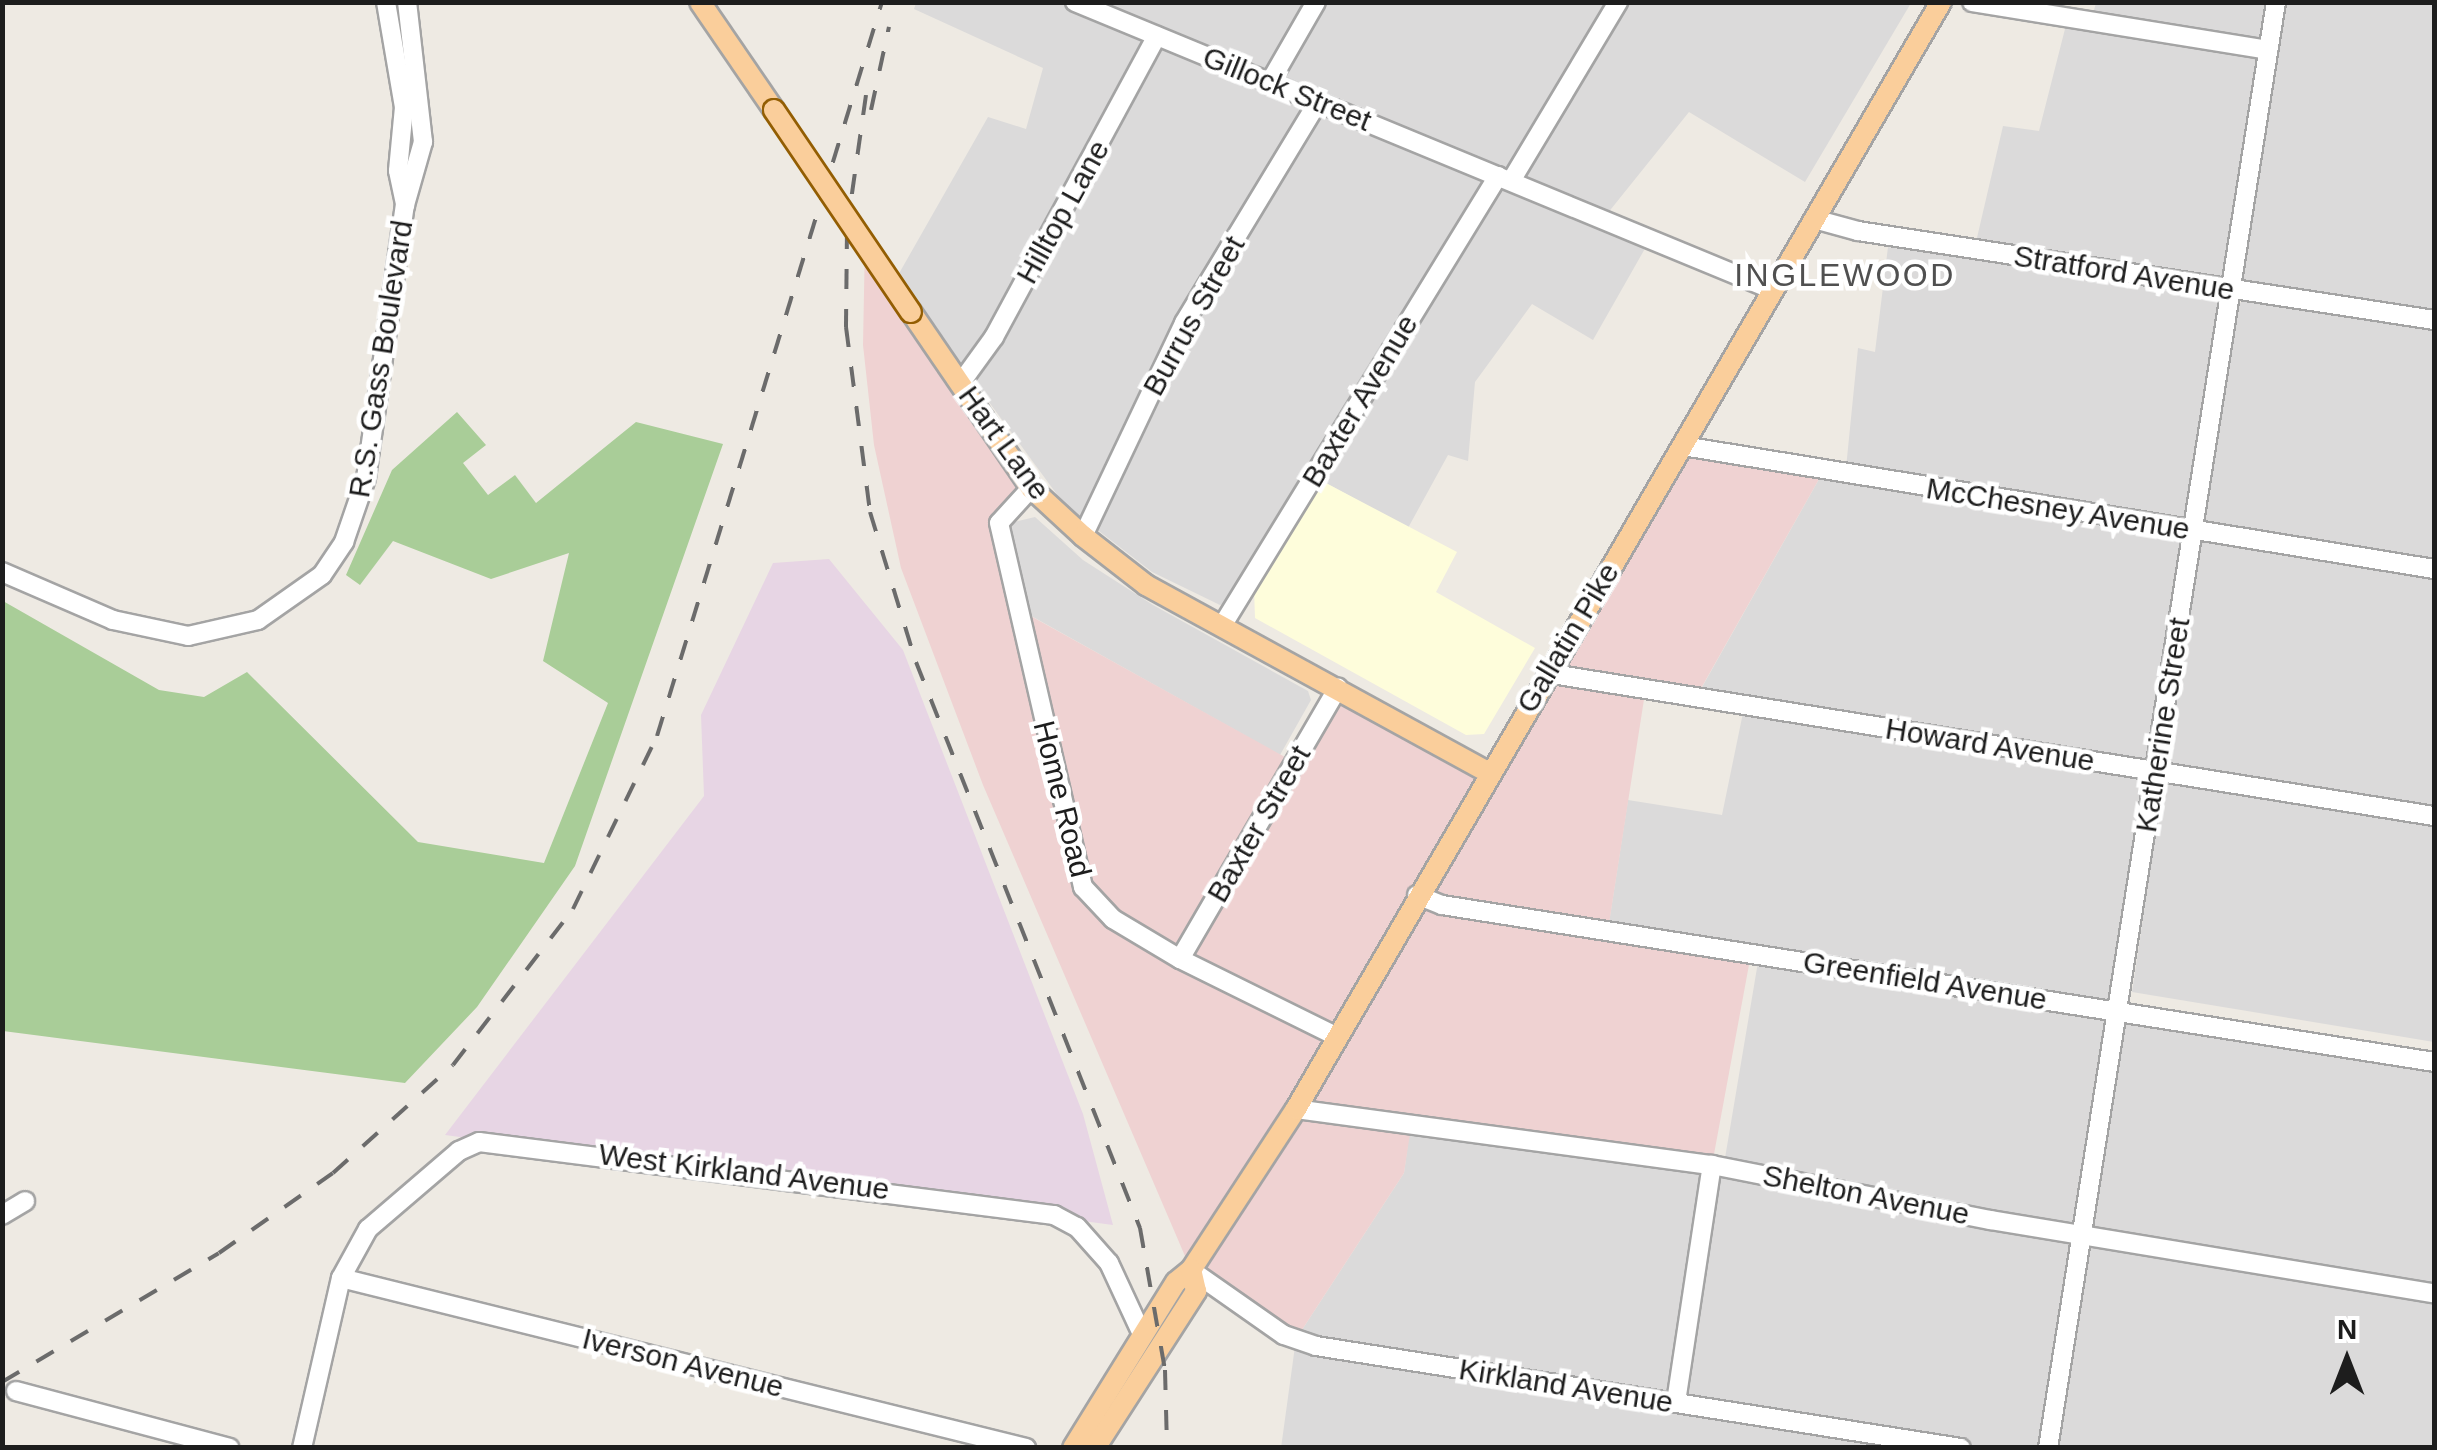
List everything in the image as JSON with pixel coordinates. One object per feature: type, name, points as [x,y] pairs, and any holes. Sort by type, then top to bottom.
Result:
[{"type":"main road","name":"Hart Lane","points":[[700,2],[1031,488],[1083,536],[1146,584],[1490,773]]},
{"type":"main road","name":"Gallatin Pike","points":[[1073,1448],[1176,1282],[1191,1270],[1296,1109],[1417,895],[1942,2]]},
{"type":"main road","name":"Gallatin Pike","points":[[1095,1448],[1196,1291],[1191,1270]]},
{"type":"street","name":"R.S. Gass Boulevard","points":[[386,2],[404,106],[398,171],[405,206]]},
{"type":"street","name":"R.S. Gass Boulevard","points":[[2,572],[113,620],[188,636],[258,620],[322,575],[344,542],[366,478],[405,206],[418,174],[424,113],[406,2]]},
{"type":"street","name":"Gillock Street","points":[[1076,2],[1773,290]]},
{"type":"street","points":[[1270,82],[1316,2]]},
{"type":"street","name":"Baxter Avenue","points":[[1222,626],[1618,2]]},
{"type":"street","points":[[1972,2],[2268,50]]},
{"type":"street","name":"Katherine Street","points":[[2048,1448],[2276,2]]},
{"type":"street","name":"Hilltop Lane","points":[[960,384],[994,337],[1157,36]]},
{"type":"street","name":"Burrus Street","points":[[1083,536],[1184,323],[1318,102]]},
{"type":"street","name":"Stratford Avenue","points":[[1814,218],[1858,232],[2434,320]]},
{"type":"street","name":"McChesney Avenue","points":[[1683,446],[2434,569]]},
{"type":"street","name":"Home Road","points":[[1031,488],[1000,524],[1072,852],[1096,906],[1180,959],[1338,1037]]},
{"type":"street","name":"Howard Avenue","points":[[1546,674],[2434,816]]},
{"type":"street","name":"Baxter Street","points":[[1180,959],[1338,688]]},
{"type":"street","name":"Greenfield Avenue","points":[[1417,895],[1442,905],[2434,1062]]},
{"type":"street","name":"Shelton Avenue","points":[[1296,1109],[1712,1165],[2081,1236],[2434,1293]]},
{"type":"street","name":"West Kirkland Avenue","points":[[302,1448],[341,1278],[368,1229],[459,1151],[504,1141],[1054,1215],[1076,1227],[1109,1263],[1142,1334]]},
{"type":"street","points":[[1676,1402],[1712,1165]]},
{"type":"street","points":[[2,1215],[25,1201]]},
{"type":"street","name":"Kirkland Avenue","points":[[1191,1270],[1284,1335],[1316,1346],[1961,1448]]},
{"type":"street","name":"Iverson Avenue","points":[[341,1278],[1026,1448]]},
{"type":"street","points":[[16,1391],[230,1448]]},
{"type":"shaded area","points":[[916,3],[1911,3],[1805,182],[1689,112],[1599,224],[1647,245],[1593,340],[1532,304],[1475,382],[1468,461],[1448,455],[1408,528],[1308,473],[1230,602],[1220,605],[1152,572],[1064,504],[897,277],[988,117],[1026,129],[1043,68],[914,9]]},
{"type":"shaded area","points":[[2096,3],[2434,3],[2434,316],[1976,242],[2003,126],[2039,131],[2066,25],[2089,28]]},
{"type":"shaded area","points":[[865,240],[1031,488],[1000,524],[1018,609],[1294,762],[1338,688],[1490,773],[1683,446],[1823,472],[1695,699],[1645,693],[1608,930],[1751,954],[1712,1165],[1411,1127],[1404,1173],[1296,1339],[1191,1270],[983,785],[901,568],[874,445],[863,345]]},
{"type":"shaded area","points":[[1888,247],[2226,296],[2109,1002],[1609,923],[1628,800],[1722,815],[1745,703],[1697,696],[1823,472],[1846,468],[1858,348],[1875,352]]},
{"type":"shaded area","points":[[2246,297],[2434,328],[2434,1042],[2132,992],[2233,311]]},
{"type":"shaded area","points":[[1322,481],[1457,552],[1436,592],[1535,648],[1484,734],[1466,735],[1255,618],[1254,589]]},
{"type":"shaded area","points":[[1035,517],[1083,560],[1153,605],[1308,691],[1311,700],[1280,755],[1026,613],[1009,533],[1014,522]]},
{"type":"shaded area","points":[[829,559],[903,650],[1083,1114],[1113,1225],[445,1135],[704,796],[701,715],[773,563]]},
{"type":"shaded area","points":[[1758,962],[2434,1070],[2434,1447],[1281,1448],[1296,1339],[1404,1173],[1409,1135],[1722,1176]]},
{"type":"green space","points":[[457,412],[486,445],[463,463],[488,495],[515,475],[536,503],[636,422],[723,444],[575,866],[477,1007],[405,1083],[3,1031],[3,601],[159,690],[204,697],[247,672],[418,842],[544,863],[608,703],[543,661],[569,553],[491,579],[393,541],[360,585],[346,575],[392,470]]},
{"type":"railway","points":[[2,1382],[219,1253],[333,1173],[453,1065],[573,909],[657,736],[882,2]]},
{"type":"railway","points":[[871,110],[889,27]]},
{"type":"railway","points":[[866,95],[847,229],[846,327],[870,512],[916,662],[1140,1228],[1165,1370],[1167,1448]]},
{"type":"district","name":"INGLEWOOD","points":[[1845,275]]}]
